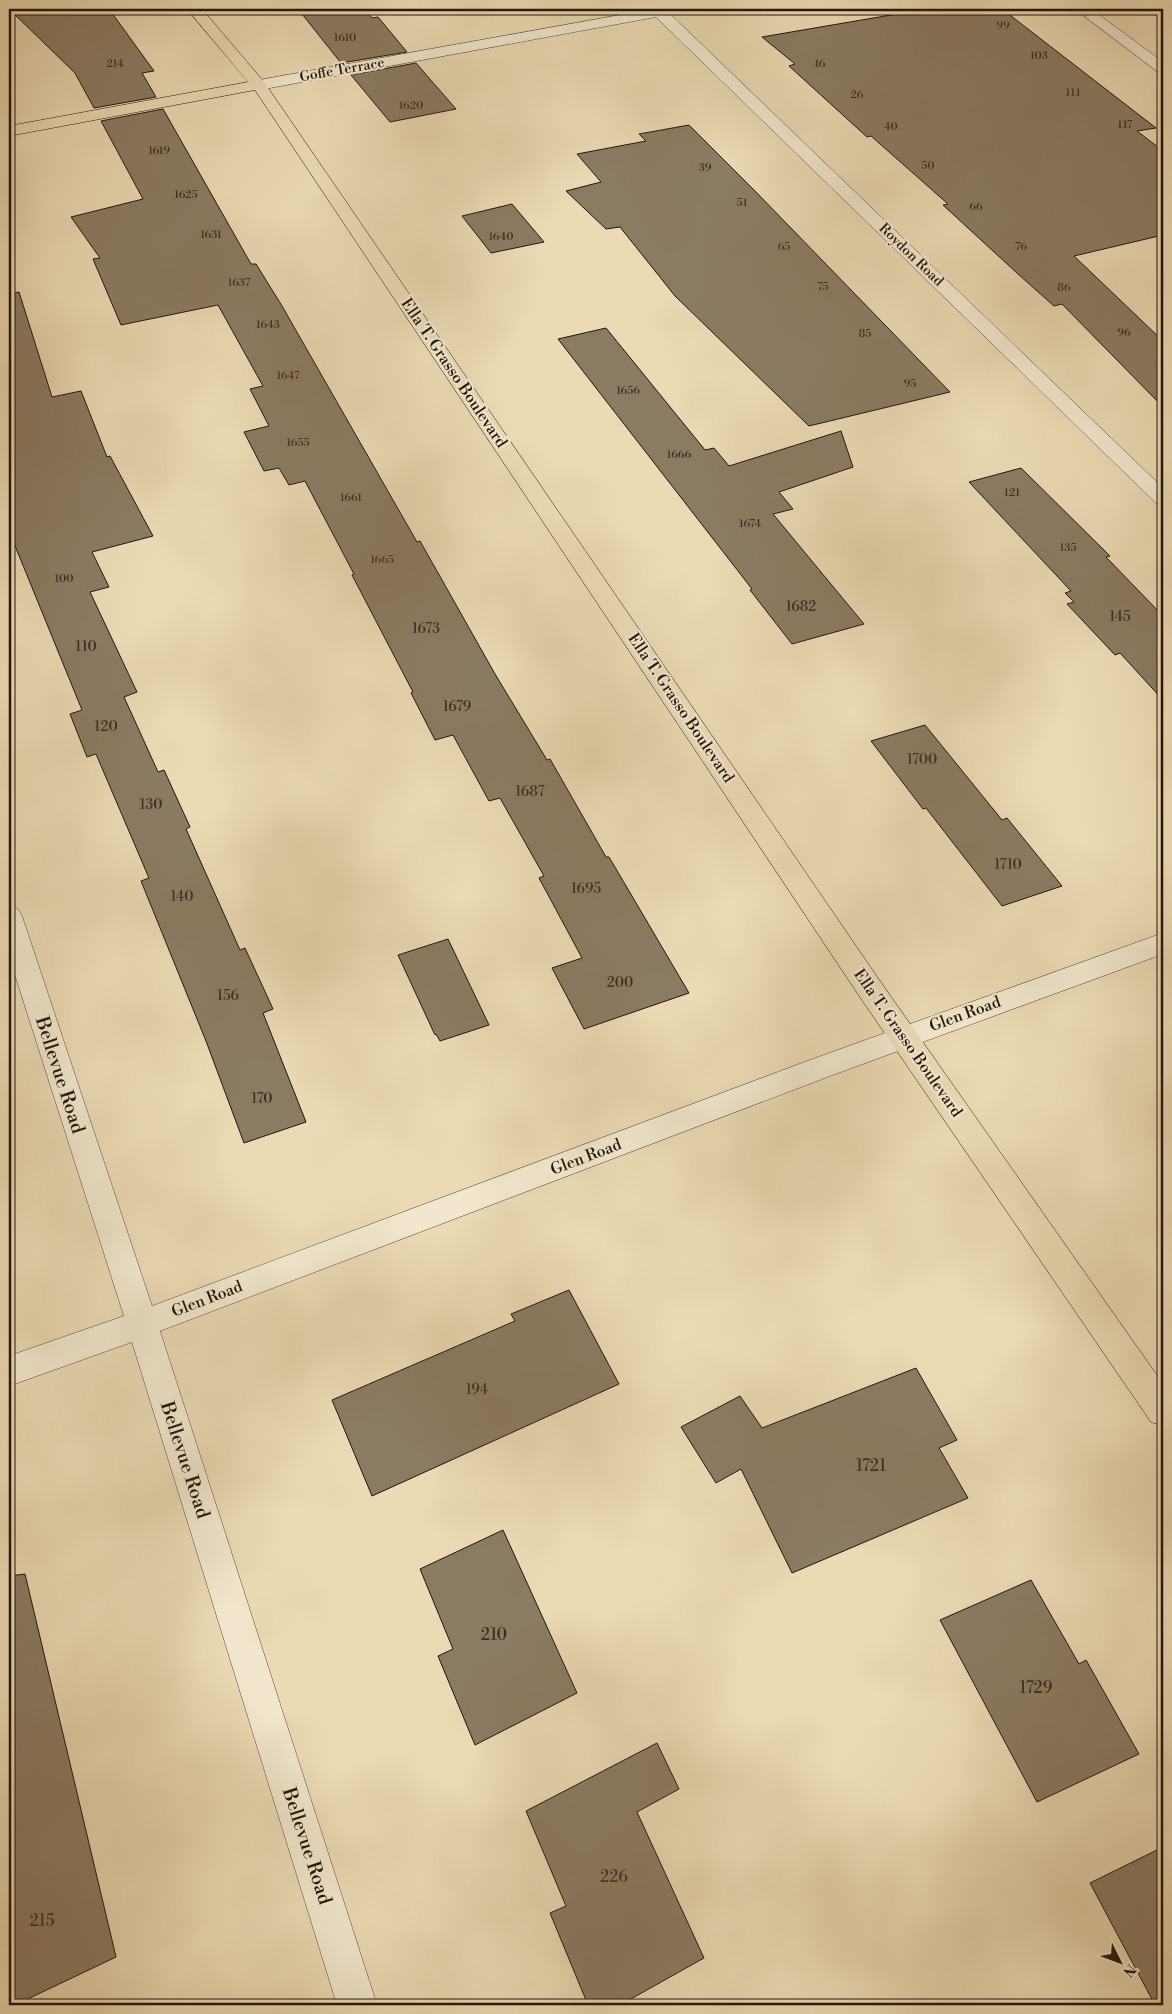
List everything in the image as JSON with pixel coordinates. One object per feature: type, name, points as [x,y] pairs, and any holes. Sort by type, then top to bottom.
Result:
[{"type":"main road","name":"Ella T. Grasso Boulevard","points":[[194,9],[259,85],[904,1037],[1163,1411]]},
{"type":"main road","name":"Goffe Terrace","points":[[9,131],[259,85]]},
{"type":"street","points":[[1082,9],[1163,69]]},
{"type":"street","name":"Goffe Terrace","points":[[259,85],[667,10]]},
{"type":"street","name":"Roydon Road","points":[[667,10],[1163,499]]},
{"type":"street","name":"Bellevue Road","points":[[9,916],[142,1324],[357,2005]]},
{"type":"street","name":"Glen Road","points":[[9,1371],[142,1324],[904,1037],[1163,943]]},
{"type":"building","points":[[9,9],[109,9],[154,71],[142,73],[156,97],[94,108],[75,73]]},
{"type":"building","points":[[298,9],[364,9],[372,18],[378,17],[407,52],[341,63]]},
{"type":"building","points":[[926,9],[1002,9],[1156,128],[1137,131],[1163,151],[1163,235],[1074,256],[1163,341],[1163,407],[1062,304],[1054,306],[1018,274],[943,205],[948,204],[871,136],[867,137],[789,66],[795,64],[762,37]]},
{"type":"building","points":[[416,63],[456,109],[390,122],[351,75]]},
{"type":"building","points":[[163,109],[251,264],[256,264],[282,306],[417,542],[420,541],[495,674],[547,760],[550,759],[606,857],[609,857],[689,993],[584,1029],[552,968],[582,958],[539,878],[544,876],[500,798],[489,801],[453,735],[435,740],[411,693],[413,692],[352,575],[354,574],[305,481],[289,485],[279,468],[264,471],[244,432],[269,426],[250,389],[263,386],[218,305],[121,325],[93,259],[100,258],[71,217],[143,199],[101,121]]},
{"type":"building","points":[[689,125],[950,392],[809,426],[675,296],[620,227],[606,229],[566,191],[601,182],[577,154],[646,141],[639,134]]},
{"type":"building","points":[[512,204],[544,242],[491,253],[462,216]]},
{"type":"building","points":[[19,292],[52,397],[81,391],[107,457],[110,456],[153,536],[92,552],[109,587],[90,592],[137,692],[124,697],[158,772],[164,770],[190,827],[186,829],[240,950],[245,948],[273,1009],[263,1013],[306,1122],[244,1143],[206,1041],[141,881],[149,878],[96,754],[87,757],[70,714],[82,710],[9,531],[9,294]]},
{"type":"building","points":[[606,328],[705,450],[714,448],[729,466],[841,431],[853,467],[779,492],[793,509],[773,514],[864,624],[792,644],[750,590],[752,589],[558,339]]},
{"type":"building","points":[[1021,468],[1110,556],[1106,557],[1163,616],[1163,700],[1120,653],[1115,655],[1067,604],[1074,602],[1065,593],[1071,591],[969,482]]},
{"type":"building","points":[[925,725],[1002,820],[1007,818],[1062,886],[1002,906],[926,808],[923,809],[871,741]]},
{"type":"building","points":[[448,939],[489,1025],[440,1041],[435,1035],[398,955]]},
{"type":"building","points":[[569,1290],[619,1384],[372,1496],[332,1400],[515,1321],[511,1314]]},
{"type":"building","points":[[916,1368],[957,1440],[939,1448],[968,1498],[792,1573],[741,1469],[716,1483],[681,1427],[740,1396],[762,1428]]},
{"type":"building","points":[[503,1530],[577,1693],[475,1745],[438,1656],[453,1649],[420,1569]]},
{"type":"building","points":[[25,1574],[116,1957],[15,2005],[9,2005],[9,1576]]},
{"type":"building","points":[[1031,1580],[1079,1664],[1086,1660],[1139,1754],[1037,1802],[940,1620]]},
{"type":"building","points":[[657,1743],[679,1789],[637,1812],[704,1958],[620,2005],[588,2005],[550,1913],[566,1906],[526,1811]]},
{"type":"building","points":[[1163,1847],[1163,2005],[1155,2005],[1090,1883]]}]
